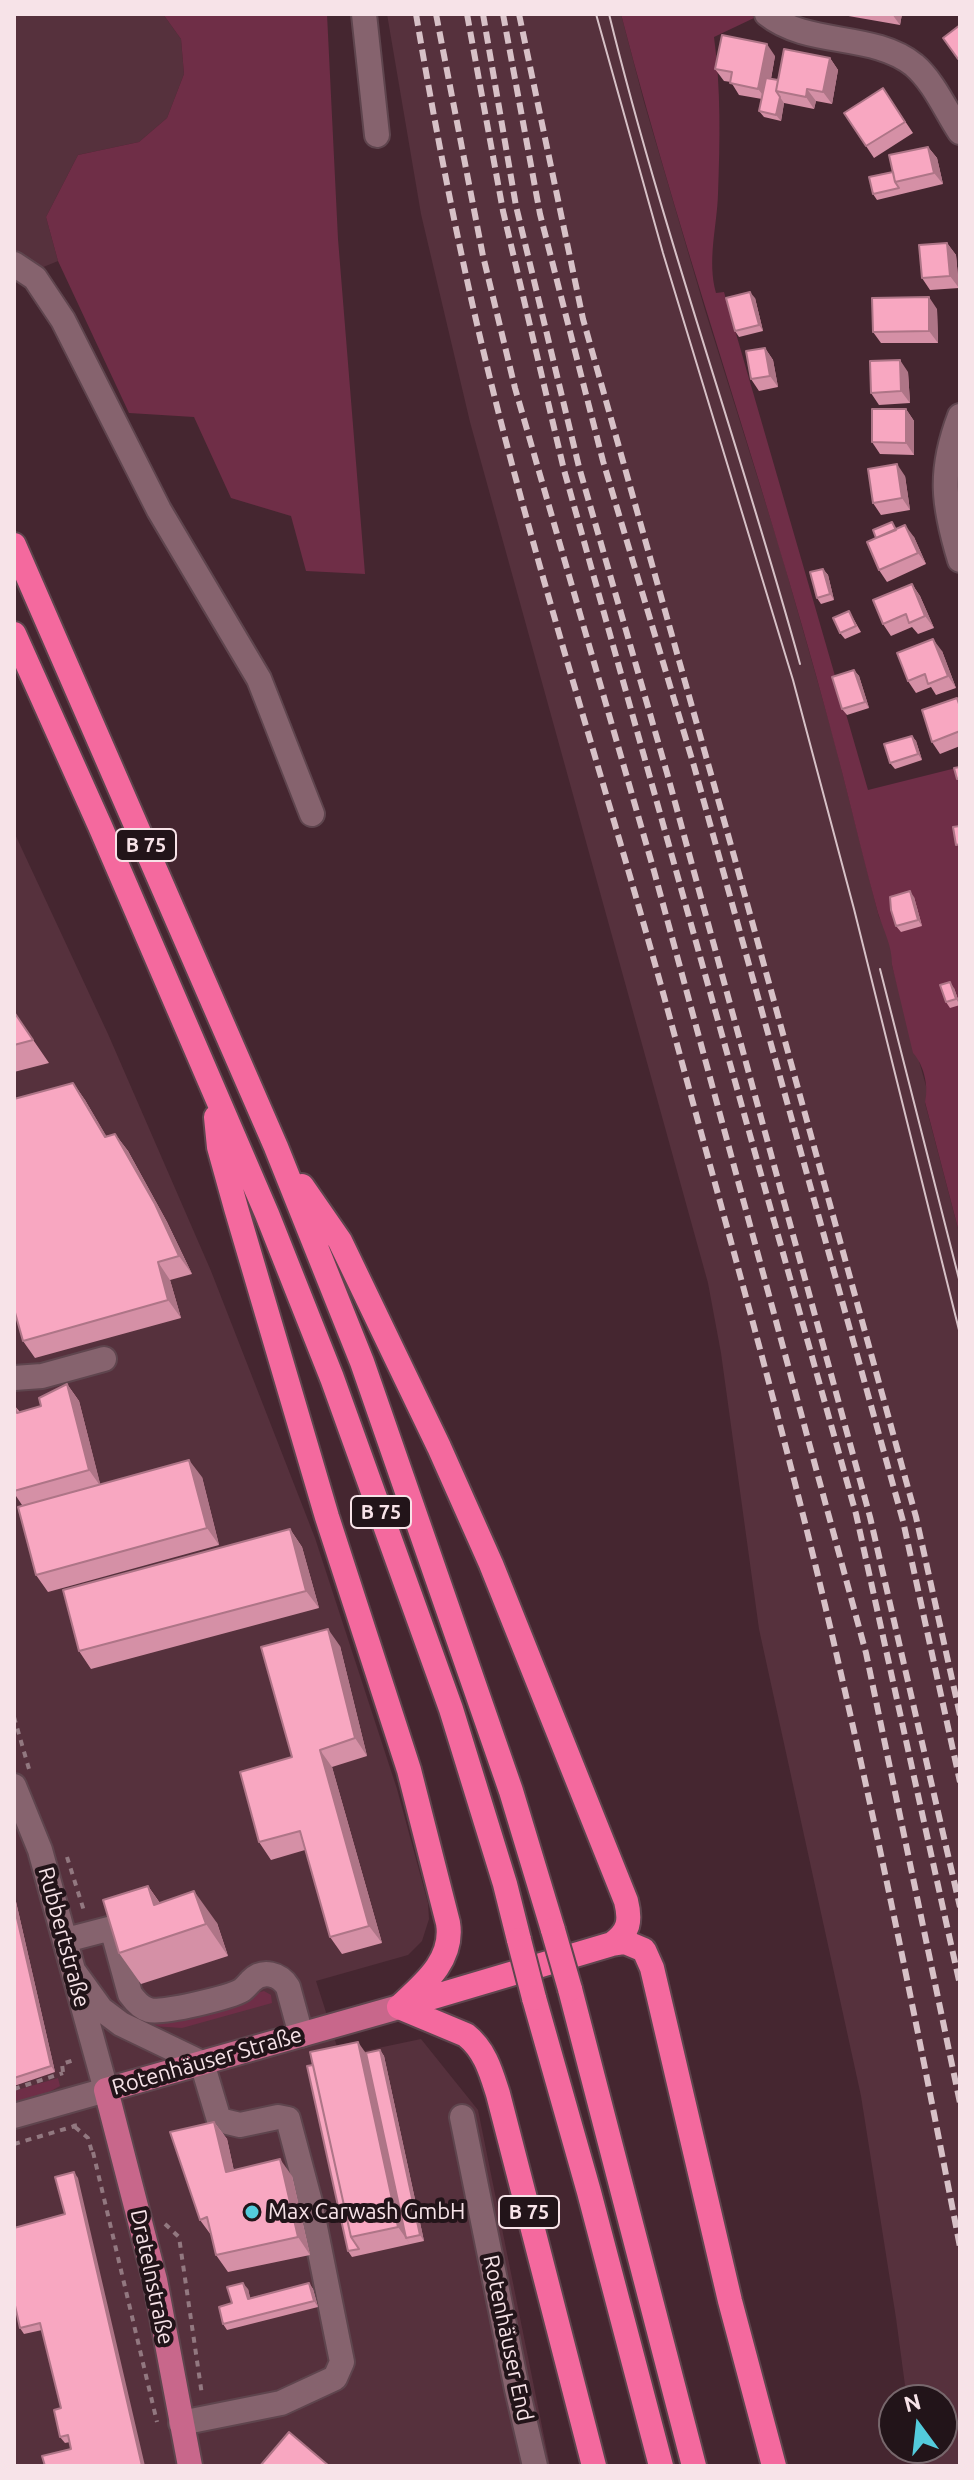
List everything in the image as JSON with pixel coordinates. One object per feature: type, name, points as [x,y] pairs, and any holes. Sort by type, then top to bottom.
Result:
[{"type":"highway","name":"B 75","points":[[14,545],[276,1147],[362,1362],[511,1791],[553,1930],[694,2466]]},
{"type":"highway","name":"B 75","points":[[14,634],[267,1214],[395,1548],[451,1709],[505,1884],[661,2466]]},
{"type":"highway","name":"B 75","points":[[214,1095],[219,1147],[236,1208],[327,1517],[409,1770],[448,1923],[448,1944],[436,1970],[399,2007],[466,2035],[486,2059],[498,2094],[594,2466]]},
{"type":"highway","points":[[276,1147],[340,1241],[439,1447],[491,1564],[626,1901],[629,1925],[612,1944]]},
{"type":"highway","points":[[399,2007],[612,1944],[625,1942],[640,1946],[647,1954],[730,2301],[774,2466]]},
{"type":"main road","name":"Rotenhäuser Straße","points":[[106,2090],[399,2007]]},
{"type":"main road","name":"Dratelnstraße","points":[[106,2090],[155,2280],[190,2466]]},
{"type":"street","points":[[364,14],[377,135]]},
{"type":"street","points":[[767,14],[792,28],[893,53],[913,65],[931,85],[960,132]]},
{"type":"street","points":[[14,264],[35,278],[63,320],[159,510],[259,679],[312,814]]},
{"type":"street","points":[[960,416],[945,470],[946,501],[960,560]]},
{"type":"street","points":[[14,1378],[42,1376],[104,1359]]},
{"type":"street","name":"Rubbertstraße","points":[[14,1786],[40,1850],[106,2090]]},
{"type":"street","points":[[66,1940],[112,1928],[130,1994],[148,2010],[166,2011],[241,1991],[257,1976],[274,1975],[288,1987],[301,2035]]},
{"type":"street","points":[[75,1973],[101,2009],[121,2024],[202,2063],[219,2120],[240,2125],[278,2117],[288,2119],[310,2202],[342,2362],[335,2378],[281,2403],[181,2422]]},
{"type":"street","name":"Rotenhäuser Straße","points":[[14,2116],[106,2090]]},
{"type":"street","name":"Rotenhäuser End","points":[[462,2117],[535,2466]]},
{"type":"path","points":[[14,1717],[20,1740]]},
{"type":"path","points":[[14,2089],[63,2073],[62,2064],[74,2060]]},
{"type":"path","points":[[74,2117],[75,2126],[88,2138],[95,2151],[181,2422]]},
{"type":"path","points":[[14,2144],[75,2126]]},
{"type":"path","points":[[179,2237],[181,2422]]},
{"type":"shaded area","points":[[14,14],[163,14],[181,39],[184,74],[167,118],[139,142],[78,155],[46,217],[58,261],[36,270],[14,266]]},
{"type":"shaded area","points":[[163,14],[327,14],[338,239],[365,574],[306,571],[291,516],[231,498],[194,417],[129,413],[58,261],[46,217],[78,155],[139,142],[167,118],[184,74],[181,39]]},
{"type":"shaded area","points":[[387,14],[621,14],[705,310],[780,549],[832,732],[879,917],[888,934],[892,965],[928,1093],[925,1103],[960,1236],[960,2466],[914,2466],[958,2464],[958,2384],[905,2384],[861,2096],[759,1629],[721,1353],[708,1283],[470,422],[421,214]]},
{"type":"shaded area","points":[[621,14],[752,14],[754,18],[714,37],[719,135],[713,281],[716,293],[724,292],[868,790],[960,767],[960,1236],[925,1102],[925,1076],[913,1053],[889,945],[873,895],[817,677],[674,204]]},
{"type":"shaded area","points":[[14,832],[108,1034],[211,1271],[315,1538],[397,1789],[428,1903],[429,1919],[422,1941],[408,1955],[316,1981],[340,2056],[421,2039],[478,2110],[550,2466],[14,2466]]},
{"type":"shaded area","points":[[264,1991],[271,1995],[272,2003],[182,2028],[152,2026],[152,2019],[168,2020]]},
{"type":"shaded area","points":[[58,2078],[60,2086],[49,2092],[16,2103],[14,2101],[14,2091]]},
{"type":"building","points":[[960,25],[960,58],[958,59],[943,38]]},
{"type":"building","points":[[722,35],[767,44],[758,89],[730,83],[732,72],[715,69]]},
{"type":"building","points":[[784,49],[830,58],[823,92],[807,89],[806,97],[776,91]]},
{"type":"building","points":[[766,78],[778,80],[776,91],[780,97],[776,115],[759,111]]},
{"type":"building","points":[[883,88],[905,122],[866,146],[844,113]]},
{"type":"building","points":[[928,147],[934,173],[895,182],[889,155]]},
{"type":"building","points":[[893,172],[899,188],[873,194],[869,177]]},
{"type":"building","points":[[947,243],[950,276],[922,278],[919,245]]},
{"type":"building","points":[[750,292],[759,325],[735,331],[726,298]]},
{"type":"building","points":[[929,297],[929,331],[873,332],[872,298]]},
{"type":"building","points":[[765,348],[770,376],[751,379],[746,351]]},
{"type":"building","points":[[900,360],[901,391],[871,393],[870,361]]},
{"type":"building","points":[[872,409],[906,409],[906,443],[872,442]]},
{"type":"building","points":[[897,464],[902,498],[873,503],[868,469]]},
{"type":"building","points":[[892,522],[896,530],[876,538],[873,530]]},
{"type":"building","points":[[905,525],[918,553],[879,570],[867,542]]},
{"type":"building","points":[[823,569],[830,594],[817,598],[810,572]]},
{"type":"building","points":[[912,584],[925,616],[909,623],[906,614],[883,624],[873,600]]},
{"type":"building","points":[[849,611],[856,626],[840,633],[833,618]]},
{"type":"building","points":[[933,639],[948,676],[928,684],[925,674],[908,681],[897,653]]},
{"type":"building","points":[[854,670],[865,702],[842,709],[832,677]]},
{"type":"building","points":[[957,698],[960,731],[932,742],[922,710]]},
{"type":"building","points":[[912,736],[918,754],[890,763],[884,744]]},
{"type":"building","points":[[960,767],[960,778],[957,779],[954,768]]},
{"type":"building","points":[[960,826],[960,844],[956,845],[953,827]]},
{"type":"building","points":[[910,891],[918,920],[896,926],[890,897]]},
{"type":"building","points":[[950,982],[956,999],[946,1002],[940,985]]},
{"type":"building","points":[[14,1012],[33,1040],[14,1045]]},
{"type":"building","points":[[73,1083],[105,1137],[115,1134],[155,1204],[179,1256],[158,1262],[168,1300],[23,1341],[14,1309],[14,1099]]},
{"type":"building","points":[[67,1384],[89,1470],[14,1491],[14,1405],[17,1413],[41,1406],[39,1398]]},
{"type":"building","points":[[189,1460],[207,1528],[36,1575],[18,1507]]},
{"type":"building","points":[[290,1529],[306,1591],[79,1651],[63,1590]]},
{"type":"building","points":[[328,1629],[355,1738],[320,1750],[369,1926],[330,1937],[300,1831],[259,1842],[240,1772],[292,1757],[261,1647]]},
{"type":"building","points":[[148,1886],[154,1905],[194,1891],[206,1924],[119,1953],[103,1900]]},
{"type":"building","points":[[14,1905],[51,2066],[14,2078]]},
{"type":"building","points":[[358,2042],[398,2227],[351,2237],[310,2052]]},
{"type":"building","points":[[380,2050],[420,2235],[406,2238],[366,2053]]},
{"type":"building","points":[[313,2065],[351,2237],[359,2249],[348,2251],[307,2066]]},
{"type":"building","name":"Max Carwash GmbH","points":[[214,2122],[226,2172],[280,2159],[298,2237],[216,2255],[207,2217],[200,2220],[170,2132]]},
{"type":"building","points":[[74,2172],[142,2466],[45,2466],[42,2456],[71,2449],[68,2435],[60,2437],[54,2410],[61,2408],[40,2323],[20,2328],[14,2301],[14,2228],[65,2214],[55,2177]]},
{"type":"building","points":[[243,2283],[248,2299],[309,2283],[314,2301],[223,2324],[219,2307],[232,2303],[227,2287]]},
{"type":"building","points":[[289,2432],[329,2466],[260,2466]]},
{"type":"tram line","points":[[596,14],[663,253],[793,680],[854,909],[960,1334]]},
{"type":"tram line","points":[[609,14],[653,177],[800,664]]},
{"type":"tram line","points":[[880,969],[960,1283]]},
{"type":"railway","points":[[416,14],[456,227],[492,388],[668,1011],[819,1580],[893,1913],[960,2247]]},
{"type":"railway","points":[[436,14],[483,256],[515,388],[654,871],[866,1653],[960,2103]]},
{"type":"railway","points":[[467,14],[503,211],[564,470],[856,1514],[960,1985]]},
{"type":"railway","points":[[483,14],[516,206],[579,467],[667,773],[870,1517],[960,1907]]},
{"type":"railway","points":[[503,14],[540,214],[603,461],[694,766],[903,1521],[960,1782]]},
{"type":"railway","points":[[519,14],[583,319],[916,1517],[960,1715]]},
{"type":"place","name":"Max Carwash GmbH","points":[[252,2212]]}]
